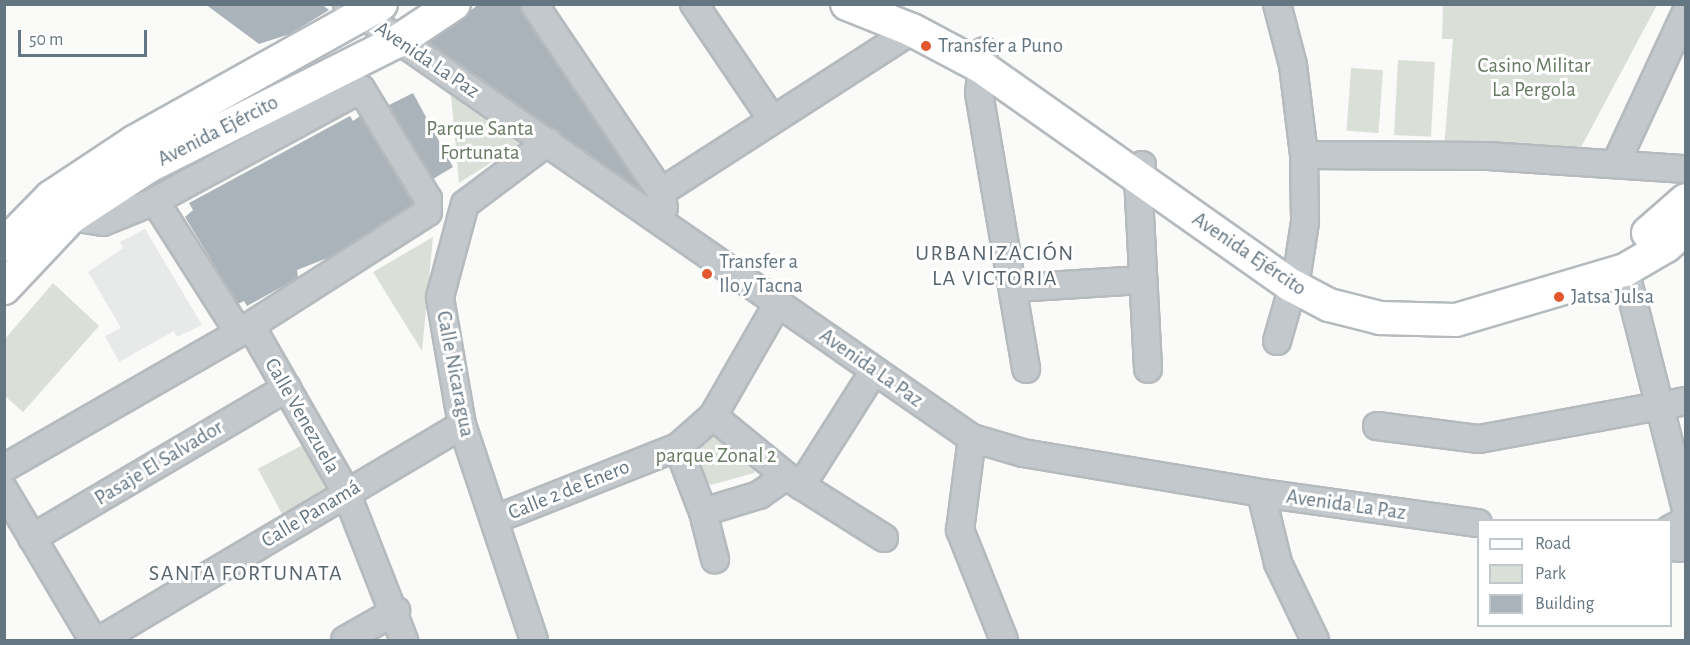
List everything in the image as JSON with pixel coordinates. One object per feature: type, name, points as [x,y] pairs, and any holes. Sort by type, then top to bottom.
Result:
[{"type":"main road","name":"Avenida Ejército","points":[[4,288],[61,207],[149,166],[398,41],[454,4]]},
{"type":"main road","name":"Avenida Ejército","points":[[847,4],[905,17],[982,58],[1294,277],[1336,289],[1385,302],[1454,311],[1625,270],[1666,246],[1686,228]]},
{"type":"main road","name":"Avenida Ejército","points":[[4,245],[61,207],[134,142],[363,8]]},
{"type":"main road","name":"Avenida Ejército","points":[[1454,311],[1605,260],[1633,245],[1686,200]]},
{"type":"street","points":[[534,4],[661,192],[667,223]]},
{"type":"street","points":[[694,4],[772,119]]},
{"type":"street","points":[[1277,4],[1293,65],[1304,155],[1305,222],[1294,277],[1277,341]]},
{"type":"street","name":"Avenida La Paz","points":[[363,8],[398,41],[667,223],[972,438],[1023,453],[1261,493],[1477,523]]},
{"type":"street","points":[[1616,163],[1686,12]]},
{"type":"street","points":[[661,192],[772,119],[905,17]]},
{"type":"street","points":[[982,58],[979,93],[1015,288],[1026,369]]},
{"type":"street","points":[[4,468],[245,330],[428,212],[428,199],[361,89],[155,201],[103,222],[61,207]]},
{"type":"street","name":"Calle Nicaragua","points":[[534,640],[496,519],[462,425],[440,297],[465,204],[548,142]]},
{"type":"street","points":[[1304,155],[1488,156],[1686,169]]},
{"type":"street","points":[[1141,169],[1142,280],[1148,369]]},
{"type":"street","name":"Calle Venezuela","points":[[155,201],[286,388],[346,492],[396,611],[404,640]]},
{"type":"street","points":[[1625,270],[1686,509]]},
{"type":"street","points":[[1015,288],[1142,280]]},
{"type":"street","name":"Calle 2 de Enero","points":[[496,519],[678,447],[712,416],[778,303]]},
{"type":"street","points":[[704,512],[759,495],[794,481],[874,371]]},
{"type":"street","name":"Pasaje El Salvador","points":[[32,538],[286,388]]},
{"type":"street","points":[[1377,426],[1479,440],[1686,401]]},
{"type":"street","points":[[712,416],[794,481],[884,538]]},
{"type":"street","name":"Calle Panamá","points":[[100,640],[462,425]]},
{"type":"street","points":[[972,438],[960,530],[1004,640]]},
{"type":"street","points":[[678,447],[704,512],[715,559]]},
{"type":"street","points":[[4,490],[93,640]]},
{"type":"street","points":[[1261,493],[1278,563],[1315,640]]},
{"type":"street","points":[[1672,528],[1686,521]]},
{"type":"street","points":[[345,640],[396,611]]},
{"type":"shaded area","points":[[145,229],[202,325],[177,337],[174,331],[119,362],[105,336],[121,328],[88,272],[123,248],[120,242]]},
{"type":"green space","name":"Casino Militar La Pergola","points":[[1443,5],[1657,5],[1578,153],[1444,147],[1453,39],[1442,39]]},
{"type":"green space","points":[[1398,60],[1435,62],[1431,137],[1394,135]]},
{"type":"green space","points":[[1351,68],[1383,70],[1379,133],[1347,131]]},
{"type":"green space","name":"Parque Santa Fortunata","points":[[450,90],[522,143],[459,183],[452,105]]},
{"type":"green space","points":[[433,237],[422,351],[373,272]]},
{"type":"green space","points":[[53,283],[99,326],[23,412],[5,396],[5,339]]},
{"type":"green space","name":"parque Zonal 2","points":[[707,424],[762,456],[754,473],[711,485],[693,469],[684,444]]},
{"type":"green space","points":[[310,441],[334,487],[282,515],[258,469]]},
{"type":"building","points":[[205,4],[321,4],[329,10],[290,34],[259,44]]},
{"type":"building","points":[[479,4],[519,4],[642,191],[429,42]]},
{"type":"building","points":[[413,93],[453,167],[433,179],[389,105]]},
{"type":"building","points":[[350,116],[353,121],[360,116],[413,204],[330,257],[297,270],[298,278],[247,306],[244,301],[238,304],[185,217],[193,210],[189,203]]},
{"type":"place","name":"Transfer a Puno","points":[[926,46]]},
{"type":"place","name":"Transfer a Ilo y Tacna","points":[[707,274]]},
{"type":"place","name":"Jatsa Julsa","points":[[1559,297]]},
{"type":"district","name":"URBANIZACIÓN LA VICTORIA","points":[[995,266]]},
{"type":"district","name":"SANTA FORTUNATA","points":[[246,574]]}]
